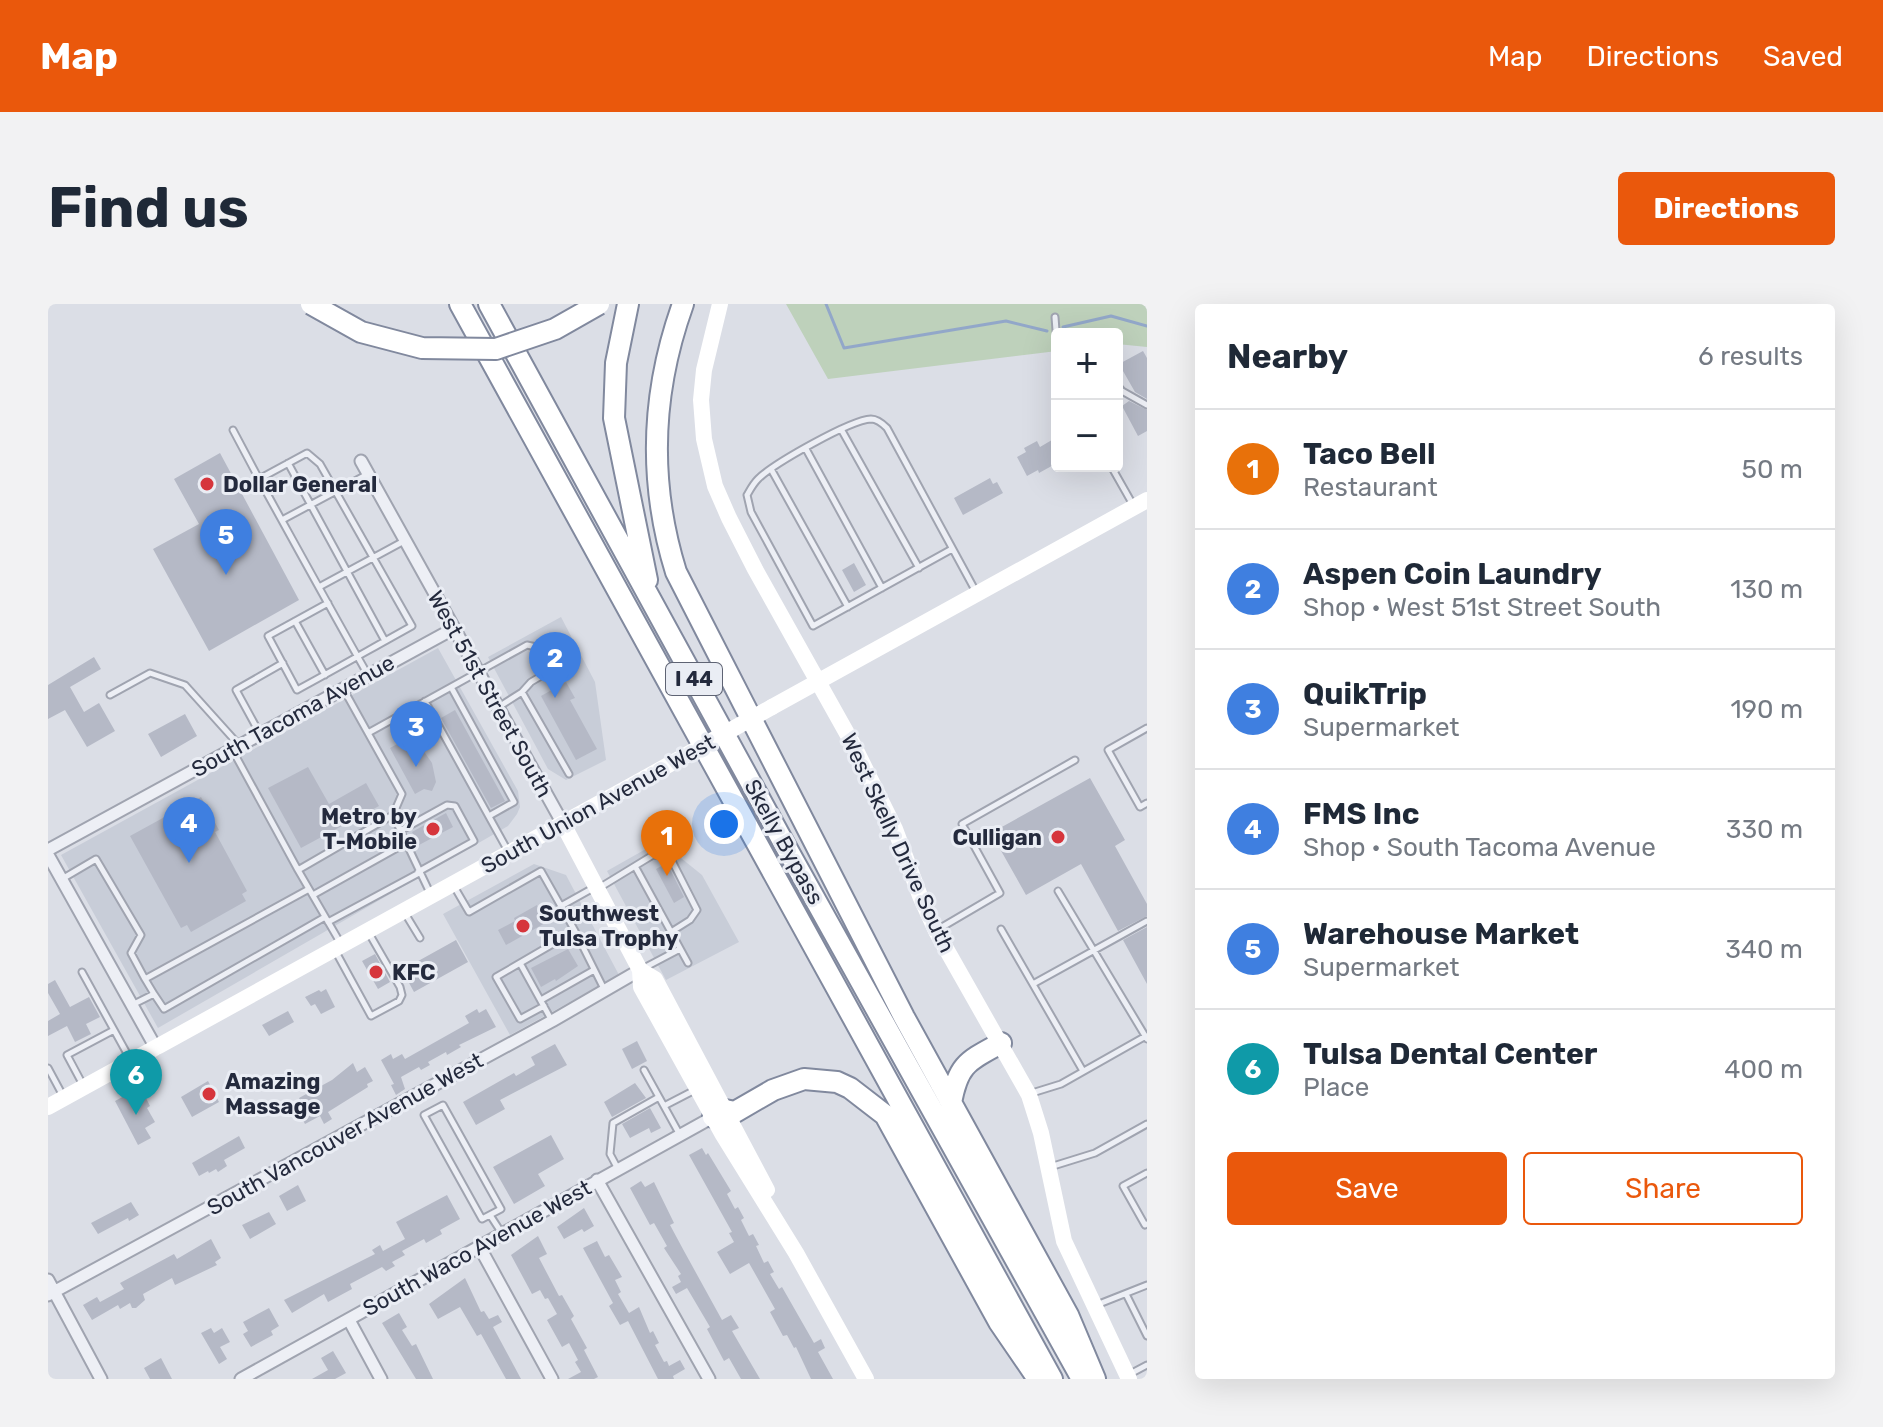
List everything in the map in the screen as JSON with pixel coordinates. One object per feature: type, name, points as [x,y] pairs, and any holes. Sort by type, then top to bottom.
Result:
[{"type":"highway","points":[[311,304],[361,332],[422,348],[496,349],[555,329],[599,304]]},
{"type":"highway","name":"Skelly Bypass","points":[[460,304],[1052,1379]]},
{"type":"highway","name":"Skelly Bypass","points":[[489,304],[1082,1379]]},
{"type":"highway","points":[[628,304],[616,363],[614,418],[651,600]]},
{"type":"highway","points":[[683,304],[675,327],[659,411],[655,460],[676,572],[951,1103],[1068,1315],[1095,1379]]},
{"type":"highway","points":[[951,1103],[961,1069],[968,1061],[1001,1043]]},
{"type":"highway","points":[[719,1114],[735,1112],[773,1090],[804,1079],[837,1082],[850,1088],[885,1115],[999,1322],[1038,1379]]},
{"type":"street","name":"West Skelly Drive South","points":[[720,304],[704,370],[701,400],[704,439],[712,473],[729,518],[854,746],[895,829],[936,931],[1029,1095],[1041,1133],[1064,1241],[1128,1377]]},
{"type":"street","name":"West 51st Street South","points":[[361,461],[563,824],[640,970],[641,987],[697,1089],[719,1114]]},
{"type":"street","name":"South Union Avenue West","points":[[48,1107],[1141,504]]},
{"type":"street","name":"South Tacoma Avenue","points":[[48,852],[453,629]]},
{"type":"street","points":[[48,852],[156,1048]]},
{"type":"street","name":"West 51st Street South","points":[[640,970],[655,979],[719,1114],[866,1379]]},
{"type":"street","name":"South Vancouver Avenue West","points":[[50,1289],[552,1021],[640,970]]},
{"type":"street","name":"South Waco Avenue West","points":[[241,1379],[719,1114]]},
{"type":"street","points":[[597,1180],[709,1379]]},
{"type":"street","points":[[479,1246],[552,1379]]},
{"type":"street","points":[[50,1289],[101,1379]]},
{"type":"street","points":[[349,1320],[381,1379]]},
{"type":"lane","points":[[1055,317],[1056,328]]},
{"type":"lane","points":[[1123,392],[1147,405]]},
{"type":"lane","points":[[952,549],[813,626],[751,512],[747,495],[755,481],[771,469],[841,429],[871,419],[879,421],[887,428],[977,594]]},
{"type":"lane","points":[[841,429],[919,568]]},
{"type":"lane","points":[[233,430],[368,675]]},
{"type":"lane","points":[[806,449],[882,588]]},
{"type":"lane","points":[[259,479],[307,453],[320,464],[412,626],[297,690],[268,636],[328,603]]},
{"type":"lane","points":[[288,463],[385,641]]},
{"type":"lane","points":[[771,469],[848,607]]},
{"type":"lane","points":[[1116,472],[1141,504]]},
{"type":"lane","points":[[282,520],[368,474]]},
{"type":"lane","points":[[319,587],[404,541]]},
{"type":"lane","points":[[295,621],[325,675]]},
{"type":"lane","points":[[368,733],[527,645],[541,648],[553,669],[497,708]]},
{"type":"lane","points":[[260,734],[236,690],[283,663]]},
{"type":"lane","points":[[110,695],[150,673],[185,685],[236,747],[298,870],[327,919],[371,1016],[399,1001],[402,995],[367,931]]},
{"type":"lane","points":[[451,687],[514,802],[489,816]]},
{"type":"lane","points":[[298,870],[393,815],[402,794],[343,689]]},
{"type":"lane","points":[[522,692],[569,774]]},
{"type":"lane","points":[[425,701],[509,853]]},
{"type":"lane","points":[[1147,728],[1108,750],[1140,807],[1147,803]]},
{"type":"lane","points":[[936,931],[1000,893],[962,824],[1075,760]]},
{"type":"lane","points":[[61,879],[96,859],[141,935],[131,953],[164,1009],[474,841],[455,806],[447,805],[400,831]]},
{"type":"lane","points":[[393,815],[431,895]]},
{"type":"lane","points":[[313,895],[406,843]]},
{"type":"lane","points":[[561,906],[636,868],[653,855],[666,856],[671,859],[696,904],[694,915],[671,932]]},
{"type":"lane","points":[[636,868],[688,963]]},
{"type":"lane","points":[[453,884],[469,912],[541,871],[606,991]]},
{"type":"lane","points":[[145,979],[309,889]]},
{"type":"lane","points":[[1029,1095],[1061,1084],[1146,1038],[1058,891]]},
{"type":"lane","points":[[404,910],[420,938]]},
{"type":"lane","points":[[1033,984],[1147,921]]},
{"type":"lane","points":[[1001,929],[1083,1071]]},
{"type":"lane","points":[[575,931],[496,977],[520,1019],[594,970]]},
{"type":"lane","points":[[640,970],[680,949]]},
{"type":"lane","points":[[520,963],[552,1021]]},
{"type":"lane","points":[[82,972],[131,1061]]},
{"type":"lane","points":[[132,1005],[154,994]]},
{"type":"lane","points":[[85,1087],[67,1055],[114,1030]]},
{"type":"lane","points":[[48,1068],[64,1098]]},
{"type":"lane","points":[[644,1070],[680,1135]]},
{"type":"lane","points":[[664,1106],[697,1089]]},
{"type":"lane","points":[[618,1169],[610,1154],[613,1123],[659,1097]]},
{"type":"lane","points":[[443,1105],[501,1209],[490,1215],[482,1219],[424,1115],[443,1105]]},
{"type":"lane","points":[[1049,1167],[1095,1153],[1147,1124]]},
{"type":"lane","points":[[1147,1173],[1123,1186],[1147,1224]]},
{"type":"lane","points":[[490,1215],[501,1233]]},
{"type":"lane","points":[[1094,1306],[1147,1285]]},
{"type":"lane","points":[[1126,1294],[1147,1336]]},
{"type":"lane","points":[[1128,1377],[1147,1365]]},
{"type":"shaded area","points":[[561,617],[595,682],[606,760],[566,780],[548,769],[488,657]]},
{"type":"shaded area","points":[[438,648],[518,791],[520,807],[517,814],[508,826],[158,1028],[61,855]]},
{"type":"shaded area","points":[[660,841],[702,875],[739,942],[666,980],[607,871]]},
{"type":"shaded area","points":[[534,864],[566,875],[619,975],[510,1035],[443,914]]},
{"type":"green space","points":[[786,304],[1147,304],[1147,347],[1123,345],[1123,328],[1051,328],[1051,352],[828,379]]},
{"type":"building","points":[[1143,351],[1147,358],[1147,399],[1135,392],[1123,371],[1123,362]]},
{"type":"building","points":[[1129,401],[1147,410],[1147,431],[1138,436],[1123,405]]},
{"type":"building","points":[[1037,441],[1040,447],[1051,441],[1051,466],[1027,476],[1017,457],[1026,452],[1024,448]]},
{"type":"building","points":[[220,453],[299,600],[209,651],[153,549],[199,524],[174,479]]},
{"type":"building","points":[[990,478],[993,484],[997,482],[1003,493],[963,515],[954,498]]},
{"type":"building","points":[[854,563],[866,585],[854,592],[842,570]]},
{"type":"building","points":[[94,657],[101,669],[70,687],[84,712],[99,703],[115,731],[87,747],[65,710],[48,719],[48,685]]},
{"type":"building","points":[[566,682],[575,698],[570,700],[597,749],[576,760],[541,696]]},
{"type":"building","points":[[455,710],[505,801],[491,808],[441,718]]},
{"type":"building","points":[[185,714],[197,736],[161,757],[148,734]]},
{"type":"building","points":[[401,735],[416,740],[432,763],[436,782],[432,791],[424,789],[415,794],[390,748],[399,743]]},
{"type":"building","points":[[308,767],[329,804],[366,783],[379,806],[301,848],[268,788]]},
{"type":"building","name":"Culligan","points":[[1090,778],[1125,840],[1115,846],[1147,904],[1147,916],[1118,931],[1081,864],[1026,895],[991,833]]},
{"type":"building","points":[[201,797],[219,830],[215,832],[247,891],[242,894],[246,901],[191,932],[187,925],[181,928],[130,836]]},
{"type":"building","name":"Metro by T-Mobile","points":[[446,813],[453,827],[419,845],[412,832]]},
{"type":"building","points":[[667,863],[684,897],[674,903],[656,869]]},
{"type":"building","name":"Southwest Tulsa Trophy","points":[[546,904],[554,918],[506,945],[498,930],[537,905],[538,908]]},
{"type":"building","points":[[1147,927],[1147,984],[1123,940]]},
{"type":"building","points":[[456,940],[468,962],[414,992],[402,970]]},
{"type":"building","points":[[568,949],[578,966],[541,987],[531,968]]},
{"type":"building","name":"KFC","points":[[375,954],[390,982],[378,989],[362,961]]},
{"type":"building","points":[[55,980],[70,1007],[89,997],[100,1017],[86,1024],[91,1034],[75,1042],[67,1026],[48,1036],[48,1021],[60,1014],[48,993],[48,984]]},
{"type":"building","points":[[326,989],[335,1007],[321,1014],[315,1004],[311,1006],[305,997]]},
{"type":"building","points":[[477,1009],[479,1013],[486,1009],[496,1027],[459,1045],[461,1047],[447,1055],[446,1052],[428,1062],[430,1065],[421,1070],[419,1067],[401,1077],[405,1089],[396,1095],[391,1085],[394,1084],[381,1060],[391,1054],[393,1059],[402,1054],[405,1059],[469,1023],[465,1016]]},
{"type":"building","points":[[288,1011],[294,1022],[269,1036],[262,1025]]},
{"type":"building","points":[[637,1041],[647,1061],[632,1069],[622,1049]]},
{"type":"building","points":[[555,1044],[567,1065],[500,1100],[505,1109],[476,1125],[463,1102],[514,1073],[516,1076],[535,1065],[531,1057]]},
{"type":"building","points":[[353,1063],[357,1072],[365,1067],[373,1081],[328,1112],[332,1119],[324,1124],[320,1116],[305,1124],[296,1107],[302,1104],[299,1098],[332,1080]]},
{"type":"building","points":[[208,1081],[219,1102],[192,1117],[181,1097]]},
{"type":"building","points":[[635,1083],[646,1098],[612,1117],[604,1102]]},
{"type":"building","points":[[138,1094],[140,1098],[145,1096],[150,1106],[147,1108],[155,1122],[145,1128],[151,1138],[138,1145],[115,1101],[126,1095],[131,1098]]},
{"type":"building","points":[[650,1108],[661,1128],[651,1133],[649,1128],[630,1138],[622,1124]]},
{"type":"building","points":[[551,1135],[564,1159],[538,1174],[545,1186],[514,1204],[493,1167]]},
{"type":"building","points":[[239,1136],[245,1148],[224,1160],[227,1166],[218,1172],[216,1169],[199,1176],[192,1163]]},
{"type":"building","points":[[702,1148],[731,1191],[727,1194],[744,1218],[741,1220],[749,1236],[753,1234],[759,1245],[756,1246],[764,1263],[768,1261],[774,1272],[770,1274],[779,1289],[782,1287],[814,1343],[821,1339],[825,1348],[818,1352],[833,1379],[811,1379],[796,1347],[787,1335],[783,1336],[770,1312],[775,1309],[749,1263],[730,1274],[717,1252],[734,1242],[729,1233],[732,1232],[689,1155]]},
{"type":"building","points":[[641,1181],[645,1187],[654,1182],[674,1223],[670,1225],[722,1320],[731,1315],[739,1328],[732,1331],[760,1379],[741,1379],[729,1358],[724,1361],[707,1329],[710,1327],[687,1288],[676,1294],[672,1287],[681,1282],[678,1276],[681,1274],[664,1248],[667,1246],[654,1223],[650,1225],[630,1188]]},
{"type":"building","points":[[298,1185],[306,1201],[287,1211],[279,1196]]},
{"type":"building","points":[[447,1195],[460,1219],[440,1230],[442,1234],[426,1243],[424,1239],[402,1251],[405,1255],[392,1262],[395,1266],[386,1271],[382,1267],[350,1284],[352,1289],[328,1302],[324,1294],[292,1313],[284,1300],[375,1254],[372,1250],[380,1245],[383,1251],[405,1239],[396,1222]]},
{"type":"building","points":[[131,1202],[139,1215],[98,1234],[91,1223]]},
{"type":"building","points":[[584,1208],[594,1226],[564,1239],[557,1227]]},
{"type":"building","points":[[269,1212],[276,1224],[250,1239],[242,1225]]},
{"type":"building","points":[[538,1236],[547,1254],[539,1258],[559,1296],[562,1295],[574,1316],[571,1319],[598,1377],[594,1379],[568,1379],[581,1372],[569,1343],[562,1347],[547,1320],[557,1314],[540,1290],[532,1294],[511,1255]]},
{"type":"building","points":[[211,1239],[221,1258],[215,1262],[217,1265],[175,1285],[172,1278],[143,1294],[145,1300],[136,1308],[132,1308],[130,1303],[120,1309],[118,1305],[92,1320],[83,1305],[97,1297],[100,1302],[124,1289],[120,1283],[174,1254],[177,1259]]},
{"type":"building","points":[[597,1241],[605,1257],[609,1255],[622,1277],[615,1280],[621,1292],[618,1294],[629,1313],[639,1307],[650,1333],[653,1331],[659,1343],[655,1345],[664,1362],[667,1361],[669,1366],[680,1360],[685,1369],[673,1376],[674,1379],[658,1379],[628,1321],[620,1325],[609,1306],[613,1303],[583,1248]]},
{"type":"building","points":[[465,1278],[481,1312],[484,1311],[489,1319],[498,1315],[502,1322],[493,1327],[521,1379],[506,1379],[481,1334],[477,1336],[460,1307],[438,1319],[429,1304]]},
{"type":"building","points":[[269,1308],[279,1326],[271,1331],[273,1335],[251,1347],[243,1334],[248,1331],[243,1322]]},
{"type":"building","points":[[399,1313],[407,1327],[402,1330],[412,1346],[416,1344],[433,1379],[416,1379],[382,1323]]},
{"type":"building","points":[[211,1328],[214,1333],[222,1328],[230,1342],[220,1347],[227,1359],[219,1364],[201,1333]]},
{"type":"building","points":[[333,1351],[346,1373],[335,1379],[312,1379],[328,1370],[321,1358]]},
{"type":"building","points":[[161,1358],[172,1379],[150,1379],[144,1368]]},
{"type":"waterway","points":[[826,304],[844,348],[1006,321],[1047,331]]},
{"type":"waterway","points":[[1063,327],[1111,316],[1147,326]]},
{"type":"place","name":"Dollar General","points":[[207,484]]},
{"type":"place","name":"Warehouse Market","points":[[226,575]]},
{"type":"place","name":"Aspen Coin Laundry","points":[[555,698]]},
{"type":"place","name":"QuikTrip","points":[[416,767]]},
{"type":"place","name":"Metro by T-Mobile","points":[[433,829]]},
{"type":"place","name":"Culligan","points":[[1058,837]]},
{"type":"place","name":"FMS Inc","points":[[189,863]]},
{"type":"place","name":"Taco Bell","points":[[667,876]]},
{"type":"place","name":"Southwest Tulsa Trophy","points":[[523,926]]},
{"type":"place","name":"KFC","points":[[376,972]]},
{"type":"place","name":"Amazing Massage","points":[[209,1094]]},
{"type":"place","name":"Tulsa Dental Center","points":[[136,1115]]}]
